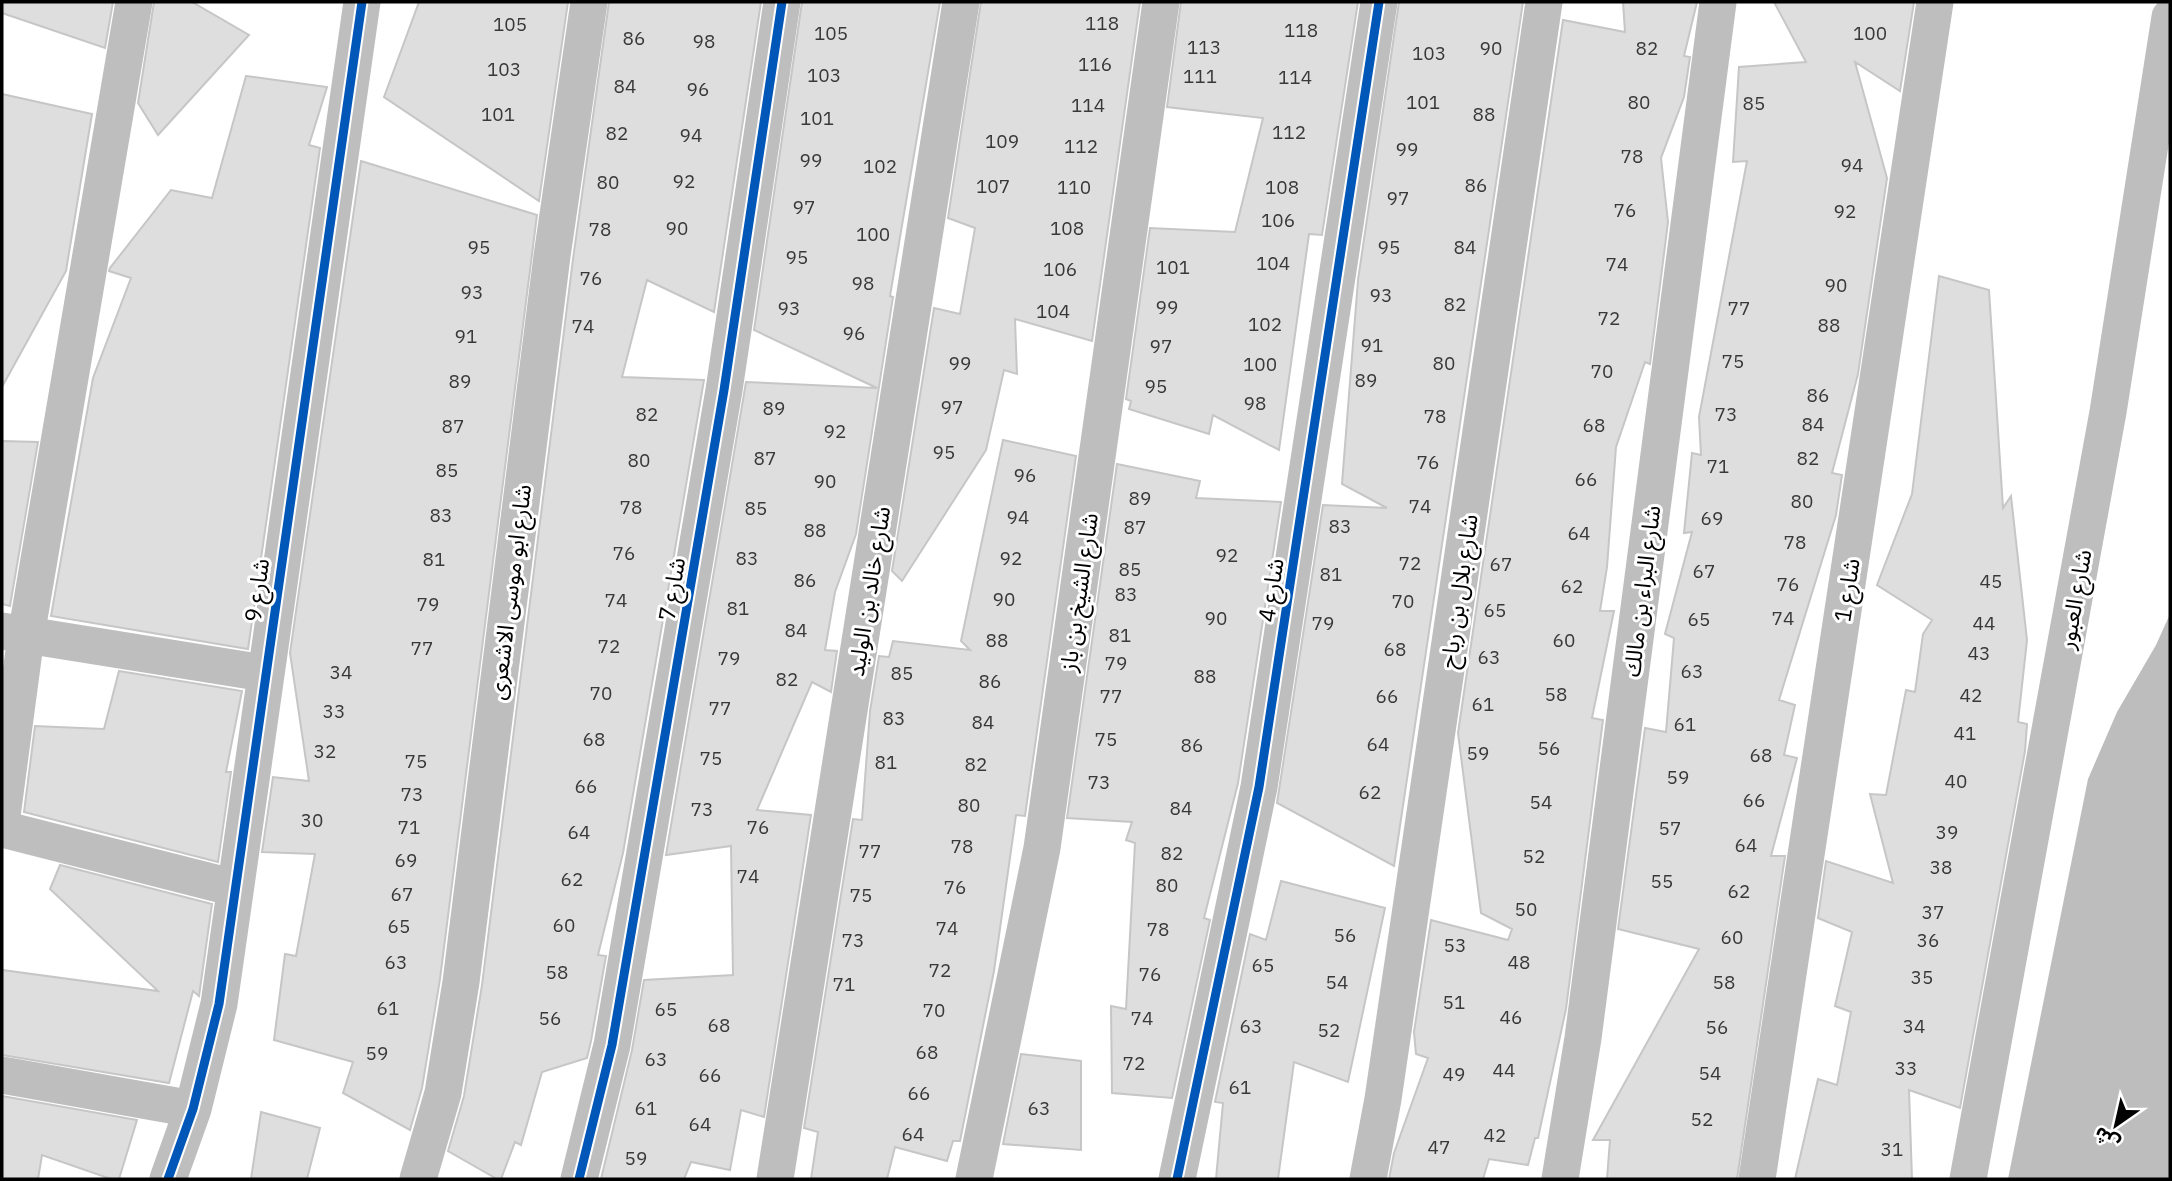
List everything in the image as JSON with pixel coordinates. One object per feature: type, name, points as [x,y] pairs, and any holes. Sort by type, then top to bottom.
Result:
[{"type":"street","points":[[2,816],[14,634],[134,2]]},
{"type":"street","name":"شارع 9","points":[[169,1179],[193,1110],[219,1004],[264,673],[362,2]]},
{"type":"street","name":"شارع ابو موسى الاشعرى","points":[[418,1179],[443,1093],[461,982],[552,256],[589,2]]},
{"type":"street","name":"شارع 7","points":[[579,1179],[619,1004],[724,390],[782,2]]},
{"type":"street","name":"شارع خالد بن الوليد","points":[[775,1179],[961,2]]},
{"type":"street","name":"شارع الشيخ بن باز","points":[[974,1179],[1042,848],[1161,2]]},
{"type":"street","name":"شارع 4","points":[[1177,1179],[1259,788],[1379,2]]},
{"type":"street","name":"شارع بلال بن رباح","points":[[1368,1179],[1387,1072],[1544,2]]},
{"type":"street","name":"شارع البراء بن مالك","points":[[1560,1179],[1583,1038],[1718,2]]},
{"type":"street","name":"شارع 1","points":[[1757,1179],[1935,2]]},
{"type":"street","name":"شارع العبور","points":[[1968,1179],[2108,412],[2170,17]]},
{"type":"street","points":[[14,634],[264,673]]},
{"type":"street","points":[[2,829],[235,888]]},
{"type":"street","points":[[2,1075],[193,1110]]},
{"type":"shaded area","points":[[2170,614],[2170,1179],[2008,1179],[2088,779],[2117,712],[2156,645]]},
{"type":"building","points":[[2,2],[113,2],[105,48],[2,13]]},
{"type":"building","points":[[154,2],[192,2],[249,35],[158,135],[138,103]]},
{"type":"building","points":[[419,2],[568,2],[539,201],[384,97]]},
{"type":"building","points":[[609,2],[761,2],[714,312],[647,280],[622,377],[704,380],[623,853],[598,955],[606,956],[591,1041],[587,1058],[542,1072],[521,1145],[515,1142],[501,1179],[497,1179],[448,1151],[464,1096],[482,985],[573,259]]},
{"type":"building","points":[[802,2],[940,2],[890,296],[893,297],[856,534],[835,592],[825,650],[837,651],[831,692],[812,682],[757,810],[811,815],[764,1117],[741,1110],[730,1170],[691,1162],[684,1179],[601,1179],[632,1050],[644,980],[733,975],[731,846],[666,855],[746,382],[877,388],[754,330]]},
{"type":"building","points":[[981,2],[1140,2],[1092,341],[1015,319],[1017,374],[1004,370],[986,450],[902,581],[892,571],[934,308],[960,314],[975,228],[948,218]]},
{"type":"building","points":[[1181,2],[1358,2],[1322,235],[1309,234],[1279,450],[1213,415],[1209,434],[1129,409],[1131,401],[1126,399],[1150,228],[1235,232],[1263,118],[1167,107]]},
{"type":"building","points":[[1399,2],[1523,2],[1394,866],[1277,803],[1323,505],[1387,508],[1342,484],[1358,280]]},
{"type":"building","points":[[1623,2],[1697,2],[1684,56],[1690,57],[1684,97],[1661,158],[1668,222],[1650,364],[1645,362],[1616,447],[1607,567],[1600,611],[1614,611],[1592,718],[1603,720],[1566,1009],[1538,1138],[1535,1138],[1528,1165],[1489,1159],[1483,1179],[1389,1179],[1394,1153],[1428,1058],[1416,1054],[1414,1032],[1431,920],[1508,940],[1512,929],[1481,913],[1458,733],[1563,20],[1625,32]]},
{"type":"building","points":[[1774,2],[1914,2],[1900,91],[1855,62],[1887,178],[1858,374],[1832,473],[1842,475],[1836,515],[1779,700],[1795,705],[1784,755],[1797,758],[1771,856],[1785,856],[1737,1179],[1607,1179],[1610,1140],[1593,1140],[1699,949],[1618,929],[1645,728],[1666,732],[1674,638],[1665,634],[1692,532],[1684,533],[1692,453],[1701,455],[1699,417],[1747,161],[1733,162],[1739,67],[1806,62]]},
{"type":"building","points":[[246,76],[327,87],[309,145],[320,148],[248,649],[51,616],[93,378],[131,278],[109,271],[110,268],[171,190],[212,198]]},
{"type":"building","points":[[2,94],[92,114],[66,271],[2,387]]},
{"type":"building","points":[[361,161],[537,215],[440,979],[422,1088],[410,1130],[343,1093],[353,1062],[274,1040],[285,954],[296,956],[315,854],[262,852],[273,777],[309,781],[290,653]]},
{"type":"building","points":[[1939,276],[1989,290],[2003,508],[2011,496],[2027,640],[2018,722],[2027,724],[2025,751],[1960,1108],[1909,1090],[1912,1179],[1795,1179],[1818,1079],[1837,1085],[1851,1012],[1835,1006],[1852,932],[1818,918],[1826,861],[1893,883],[1870,794],[1886,795],[1906,690],[1915,692],[1923,634],[1932,620],[1877,585],[1912,494]]},
{"type":"building","points":[[1003,440],[1076,456],[1025,816],[1016,815],[994,971],[960,1141],[953,1141],[947,1161],[895,1147],[887,1179],[811,1179],[818,1132],[804,1128],[853,819],[862,820],[870,711],[879,656],[889,657],[893,641],[970,650],[961,641]]},
{"type":"building","points":[[2,441],[38,442],[10,606],[2,604]]},
{"type":"building","points":[[1117,464],[1200,481],[1196,498],[1281,502],[1238,783],[1204,918],[1210,920],[1172,1098],[1112,1093],[1111,1006],[1126,1009],[1135,843],[1126,840],[1132,822],[1067,818]]},
{"type":"building","points":[[119,671],[242,691],[226,772],[231,772],[218,862],[24,812],[35,726],[104,729]]},
{"type":"building","points":[[60,865],[212,904],[199,996],[193,991],[169,1083],[2,1055],[2,970],[158,991],[50,889]]},
{"type":"building","points":[[1281,881],[1385,908],[1348,1082],[1294,1062],[1278,1179],[1216,1179],[1223,1103],[1215,1102],[1250,934],[1266,940]]},
{"type":"building","points":[[1021,1054],[1081,1061],[1081,1150],[1003,1144]]},
{"type":"building","points":[[2,1096],[137,1120],[119,1179],[111,1179],[42,1155],[38,1179],[2,1179]]},
{"type":"building","points":[[261,1112],[320,1128],[307,1179],[251,1179]]},
{"type":"cycle path","points":[[168,1179],[193,1109],[219,1004],[362,2]]},
{"type":"cycle path","points":[[579,1179],[612,1045],[724,390],[782,2]]},
{"type":"cycle path","points":[[1177,1179],[1259,787],[1379,2]]}]
